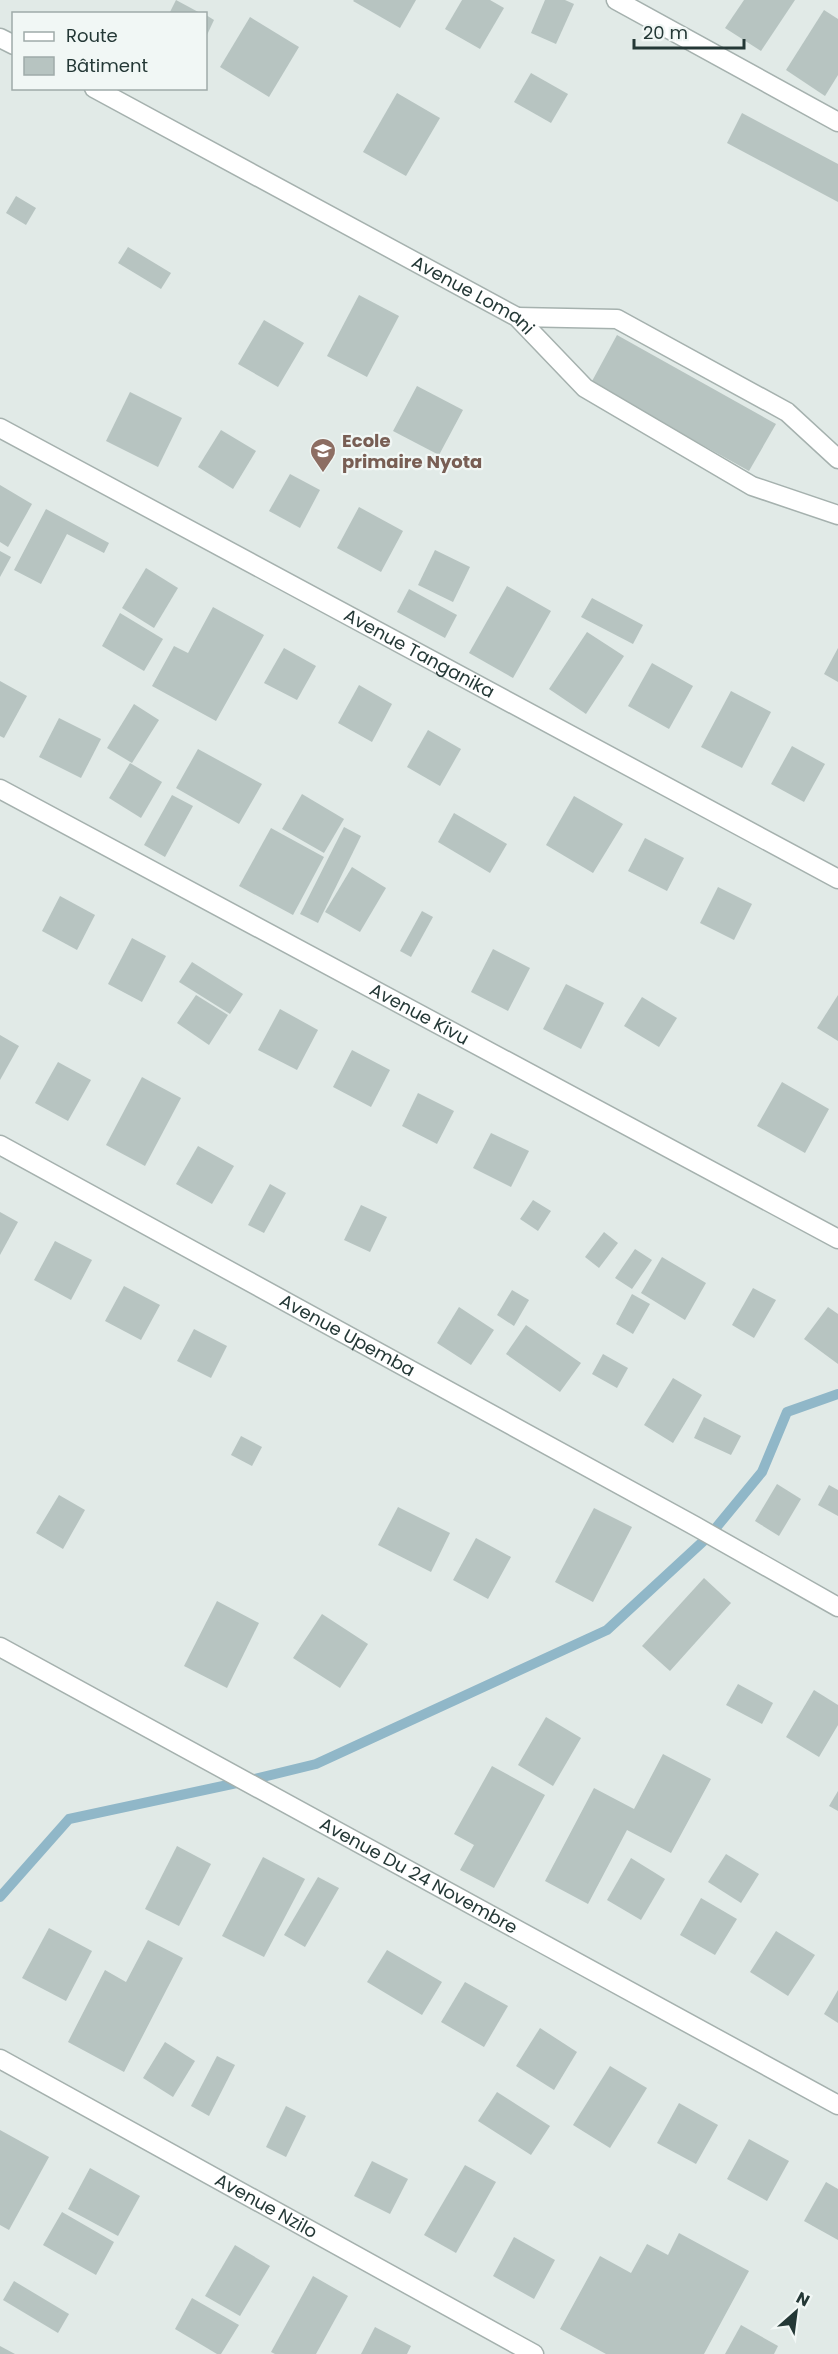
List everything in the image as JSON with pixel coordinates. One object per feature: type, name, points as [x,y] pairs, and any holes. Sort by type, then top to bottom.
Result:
[{"type":"street","points":[[616,0],[838,123]]},
{"type":"street","name":"Avenue Lomani","points":[[98,90],[517,317],[585,388],[752,486],[838,515]]},
{"type":"street","points":[[517,317],[617,319],[787,412],[838,459]]},
{"type":"street","name":"Avenue Tanganika","points":[[0,428],[838,879]]},
{"type":"street","name":"Avenue Kivu","points":[[0,789],[838,1239]]},
{"type":"street","name":"Avenue Upemba","points":[[0,1145],[695,1526],[838,1607]]},
{"type":"street","name":"Avenue Du 24 Novembre","points":[[0,1647],[838,2105]]},
{"type":"street","name":"Avenue Nzilo","points":[[0,2059],[534,2354]]},
{"type":"building","points":[[176,0],[198,12],[170,12]]},
{"type":"building","points":[[354,0],[416,0],[400,28]]},
{"type":"building","points":[[462,0],[490,0],[504,8],[480,49],[445,29]]},
{"type":"building","points":[[545,0],[565,0],[574,4],[556,44],[531,33]]},
{"type":"building","points":[[744,0],[795,0],[761,51],[725,28]]},
{"type":"building","points":[[824,10],[838,19],[838,75],[825,96],[786,70]]},
{"type":"building","points":[[207,16],[214,20],[207,35]]},
{"type":"building","points":[[250,17],[299,47],[269,97],[220,67]]},
{"type":"building","points":[[531,73],[568,94],[551,123],[514,102]]},
{"type":"building","points":[[397,93],[440,118],[406,176],[363,152]]},
{"type":"building","points":[[742,113],[838,164],[838,202],[727,143]]},
{"type":"building","points":[[16,196],[36,208],[26,225],[6,213]]},
{"type":"building","points":[[128,247],[171,273],[161,289],[118,263]]},
{"type":"building","points":[[359,295],[399,316],[367,377],[327,356]]},
{"type":"building","points":[[264,320],[304,343],[278,387],[238,364]]},
{"type":"building","points":[[617,335],[776,424],[749,471],[591,383]]},
{"type":"building","points":[[417,386],[463,410],[439,455],[393,431]]},
{"type":"building","points":[[130,392],[182,418],[158,467],[106,441]]},
{"type":"building","points":[[221,430],[256,451],[233,489],[198,467]]},
{"type":"building","points":[[290,474],[320,490],[300,528],[269,511]]},
{"type":"building","points":[[0,485],[32,504],[8,547],[0,542]]},
{"type":"building","points":[[359,507],[403,531],[381,572],[337,548]]},
{"type":"building","points":[[46,509],[109,543],[104,553],[67,534],[41,584],[14,570]]},
{"type":"building","points":[[435,550],[470,567],[453,602],[418,585]]},
{"type":"building","points":[[0,551],[11,557],[0,577]]},
{"type":"building","points":[[146,568],[178,588],[154,628],[122,608]]},
{"type":"building","points":[[507,586],[551,611],[513,678],[469,653]]},
{"type":"building","points":[[409,589],[457,615],[445,638],[397,612]]},
{"type":"building","points":[[592,598],[643,625],[633,644],[581,617]]},
{"type":"building","points":[[213,607],[264,635],[216,721],[152,686],[174,646],[188,653]]},
{"type":"building","points":[[120,613],[163,639],[144,671],[102,646]]},
{"type":"building","points":[[587,632],[624,656],[586,714],[549,689]]},
{"type":"building","points":[[284,648],[316,666],[297,700],[264,683]]},
{"type":"building","points":[[838,648],[838,682],[824,674]]},
{"type":"building","points":[[652,663],[693,686],[669,729],[628,706]]},
{"type":"building","points":[[0,681],[27,696],[4,738],[0,736]]},
{"type":"building","points":[[359,685],[392,704],[372,742],[338,723]]},
{"type":"building","points":[[731,691],[771,712],[742,768],[701,747]]},
{"type":"building","points":[[134,704],[159,720],[132,763],[107,748]]},
{"type":"building","points":[[59,718],[101,739],[81,778],[39,757]]},
{"type":"building","points":[[428,730],[461,749],[440,786],[407,767]]},
{"type":"building","points":[[792,746],[825,764],[804,802],[771,784]]},
{"type":"building","points":[[198,749],[262,784],[239,824],[176,788]]},
{"type":"building","points":[[130,763],[162,782],[141,818],[109,798]]},
{"type":"building","points":[[302,794],[344,819],[324,853],[282,829]]},
{"type":"building","points":[[172,795],[193,806],[165,857],[144,845]]},
{"type":"building","points":[[574,796],[623,824],[593,873],[546,845]]},
{"type":"building","points":[[454,813],[507,844],[490,873],[438,842]]},
{"type":"building","points":[[344,827],[361,836],[318,923],[300,914]]},
{"type":"building","points":[[271,828],[324,857],[293,915],[239,886]]},
{"type":"building","points":[[645,838],[684,858],[667,891],[628,871]]},
{"type":"building","points":[[352,867],[386,888],[360,932],[325,912]]},
{"type":"building","points":[[718,887],[752,904],[734,940],[700,923]]},
{"type":"building","points":[[60,896],[95,915],[77,950],[42,931]]},
{"type":"building","points":[[422,911],[433,917],[411,957],[400,951]]},
{"type":"building","points":[[132,938],[166,956],[142,1002],[108,984]]},
{"type":"building","points":[[493,949],[530,968],[508,1011],[471,992]]},
{"type":"building","points":[[192,962],[243,994],[230,1014],[179,982]]},
{"type":"building","points":[[566,984],[604,1003],[581,1049],[543,1029]]},
{"type":"building","points":[[196,995],[228,1015],[209,1045],[177,1023]]},
{"type":"building","points":[[838,995],[838,1041],[817,1028]]},
{"type":"building","points":[[642,997],[677,1018],[659,1047],[624,1026]]},
{"type":"building","points":[[280,1009],[318,1030],[297,1070],[258,1050]]},
{"type":"building","points":[[0,1035],[19,1046],[0,1080]]},
{"type":"building","points":[[352,1050],[390,1070],[371,1107],[333,1087]]},
{"type":"building","points":[[58,1062],[91,1080],[68,1121],[35,1103]]},
{"type":"building","points":[[142,1077],[181,1098],[145,1166],[106,1145]]},
{"type":"building","points":[[782,1082],[829,1109],[805,1153],[757,1126]]},
{"type":"building","points":[[418,1093],[454,1111],[437,1144],[402,1126]]},
{"type":"building","points":[[491,1133],[529,1151],[511,1187],[473,1168]]},
{"type":"building","points":[[198,1146],[234,1166],[212,1204],[176,1184]]},
{"type":"building","points":[[270,1184],[286,1193],[264,1233],[248,1225]]},
{"type":"building","points":[[533,1200],[551,1211],[538,1231],[520,1219]]},
{"type":"building","points":[[361,1205],[387,1217],[370,1252],[344,1240]]},
{"type":"building","points":[[0,1212],[18,1222],[0,1255]]},
{"type":"building","points":[[604,1232],[618,1243],[599,1268],[585,1257]]},
{"type":"building","points":[[55,1241],[92,1260],[71,1300],[34,1280]]},
{"type":"building","points":[[635,1249],[652,1260],[632,1289],[615,1278]]},
{"type":"building","points":[[662,1257],[706,1283],[685,1320],[641,1293]]},
{"type":"building","points":[[124,1286],[160,1305],[141,1340],[105,1321]]},
{"type":"building","points":[[753,1288],[776,1300],[754,1338],[732,1325]]},
{"type":"building","points":[[512,1290],[529,1300],[514,1326],[497,1315]]},
{"type":"building","points":[[632,1294],[650,1304],[633,1334],[616,1324]]},
{"type":"building","points":[[459,1307],[494,1330],[471,1365],[437,1343]]},
{"type":"building","points":[[828,1307],[838,1314],[838,1364],[804,1339]]},
{"type":"building","points":[[526,1325],[581,1363],[560,1392],[506,1354]]},
{"type":"building","points":[[194,1329],[227,1346],[211,1378],[177,1361]]},
{"type":"building","points":[[603,1354],[628,1368],[617,1388],[592,1374]]},
{"type":"building","points":[[673,1378],[702,1395],[673,1443],[644,1425]]},
{"type":"building","points":[[704,1417],[741,1436],[731,1455],[694,1438]]},
{"type":"building","points":[[241,1436],[262,1447],[252,1466],[231,1455]]},
{"type":"building","points":[[777,1484],[801,1499],[779,1536],[755,1521]]},
{"type":"building","points":[[829,1485],[838,1490],[838,1516],[818,1505]]},
{"type":"building","points":[[59,1495],[85,1510],[63,1549],[36,1533]]},
{"type":"building","points":[[398,1507],[450,1533],[431,1572],[378,1545]]},
{"type":"building","points":[[594,1508],[632,1527],[593,1602],[555,1582]]},
{"type":"building","points":[[476,1538],[511,1557],[488,1599],[453,1580]]},
{"type":"building","points":[[704,1578],[731,1603],[670,1671],[642,1646]]},
{"type":"building","points":[[217,1601],[259,1623],[227,1688],[184,1666]]},
{"type":"building","points":[[322,1614],[368,1644],[340,1688],[293,1658]]},
{"type":"building","points":[[738,1684],[773,1703],[762,1724],[726,1705]]},
{"type":"building","points":[[814,1690],[838,1705],[838,1725],[819,1757],[786,1737]]},
{"type":"building","points":[[546,1717],[581,1738],[553,1786],[518,1765]]},
{"type":"building","points":[[663,1754],[711,1779],[671,1853],[627,1830],[588,1904],[545,1881],[594,1788],[634,1809]]},
{"type":"building","points":[[492,1766],[545,1795],[494,1888],[460,1870],[474,1845],[454,1834]]},
{"type":"building","points":[[838,1791],[838,1811],[829,1806]]},
{"type":"building","points":[[177,1846],[211,1864],[179,1926],[145,1909]]},
{"type":"building","points":[[726,1854],[759,1874],[741,1903],[708,1882]]},
{"type":"building","points":[[263,1857],[305,1879],[264,1957],[222,1936]]},
{"type":"building","points":[[631,1858],[665,1879],[641,1920],[607,1900]]},
{"type":"building","points":[[318,1877],[339,1888],[305,1947],[284,1935]]},
{"type":"building","points":[[701,1898],[737,1919],[715,1955],[680,1935]]},
{"type":"building","points":[[49,1928],[92,1951],[66,2001],[22,1978]]},
{"type":"building","points":[[776,1931],[815,1955],[788,1996],[750,1972]]},
{"type":"building","points":[[148,1940],[183,1958],[124,2072],[68,2042],[105,1970],[126,1982]]},
{"type":"building","points":[[387,1950],[442,1982],[422,2015],[367,1982]]},
{"type":"building","points":[[465,1982],[508,2006],[484,2047],[441,2022]]},
{"type":"building","points":[[838,1990],[838,2023],[824,2014]]},
{"type":"building","points":[[540,2028],[577,2052],[554,2090],[516,2066]]},
{"type":"building","points":[[165,2042],[195,2061],[173,2097],[143,2078]]},
{"type":"building","points":[[217,2056],[235,2065],[209,2116],[191,2106]]},
{"type":"building","points":[[610,2066],[647,2088],[610,2148],[573,2125]]},
{"type":"building","points":[[497,2092],[550,2126],[531,2155],[478,2121]]},
{"type":"building","points":[[679,2103],[718,2125],[696,2164],[657,2143]]},
{"type":"building","points":[[286,2106],[306,2116],[286,2157],[266,2147]]},
{"type":"building","points":[[0,2130],[49,2157],[9,2230],[0,2225]]},
{"type":"building","points":[[749,2139],[789,2161],[767,2201],[727,2179]]},
{"type":"building","points":[[372,2161],[408,2179],[390,2214],[354,2196]]},
{"type":"building","points":[[465,2165],[496,2182],[456,2253],[424,2235]]},
{"type":"building","points":[[90,2168],[140,2196],[118,2236],[68,2209]]},
{"type":"building","points":[[826,2182],[838,2189],[838,2240],[804,2221]]},
{"type":"building","points":[[62,2212],[114,2242],[96,2275],[43,2245]]},
{"type":"building","points":[[679,2233],[749,2271],[704,2354],[606,2354],[560,2329],[600,2256],[631,2273],[647,2244],[668,2255]]},
{"type":"building","points":[[514,2237],[555,2260],[534,2299],[493,2276]]},
{"type":"building","points":[[235,2245],[270,2266],[240,2316],[205,2296]]},
{"type":"building","points":[[313,2276],[348,2296],[316,2354],[275,2354],[271,2352]]},
{"type":"building","points":[[14,2281],[69,2314],[58,2333],[3,2300]]},
{"type":"building","points":[[192,2298],[239,2325],[221,2354],[217,2354],[175,2329]]},
{"type":"building","points":[[741,2325],[778,2346],[774,2354],[725,2354]]},
{"type":"building","points":[[375,2327],[411,2346],[407,2354],[361,2354]]},
{"type":"building","points":[[0,2346],[15,2354],[0,2354]]},
{"type":"waterway","points":[[0,1897],[69,1819],[316,1764],[607,1630],[710,1535],[762,1472],[787,1412],[838,1394]]},
{"type":"place","name":"Ecole primaire Nyota","points":[[323,474]]}]
